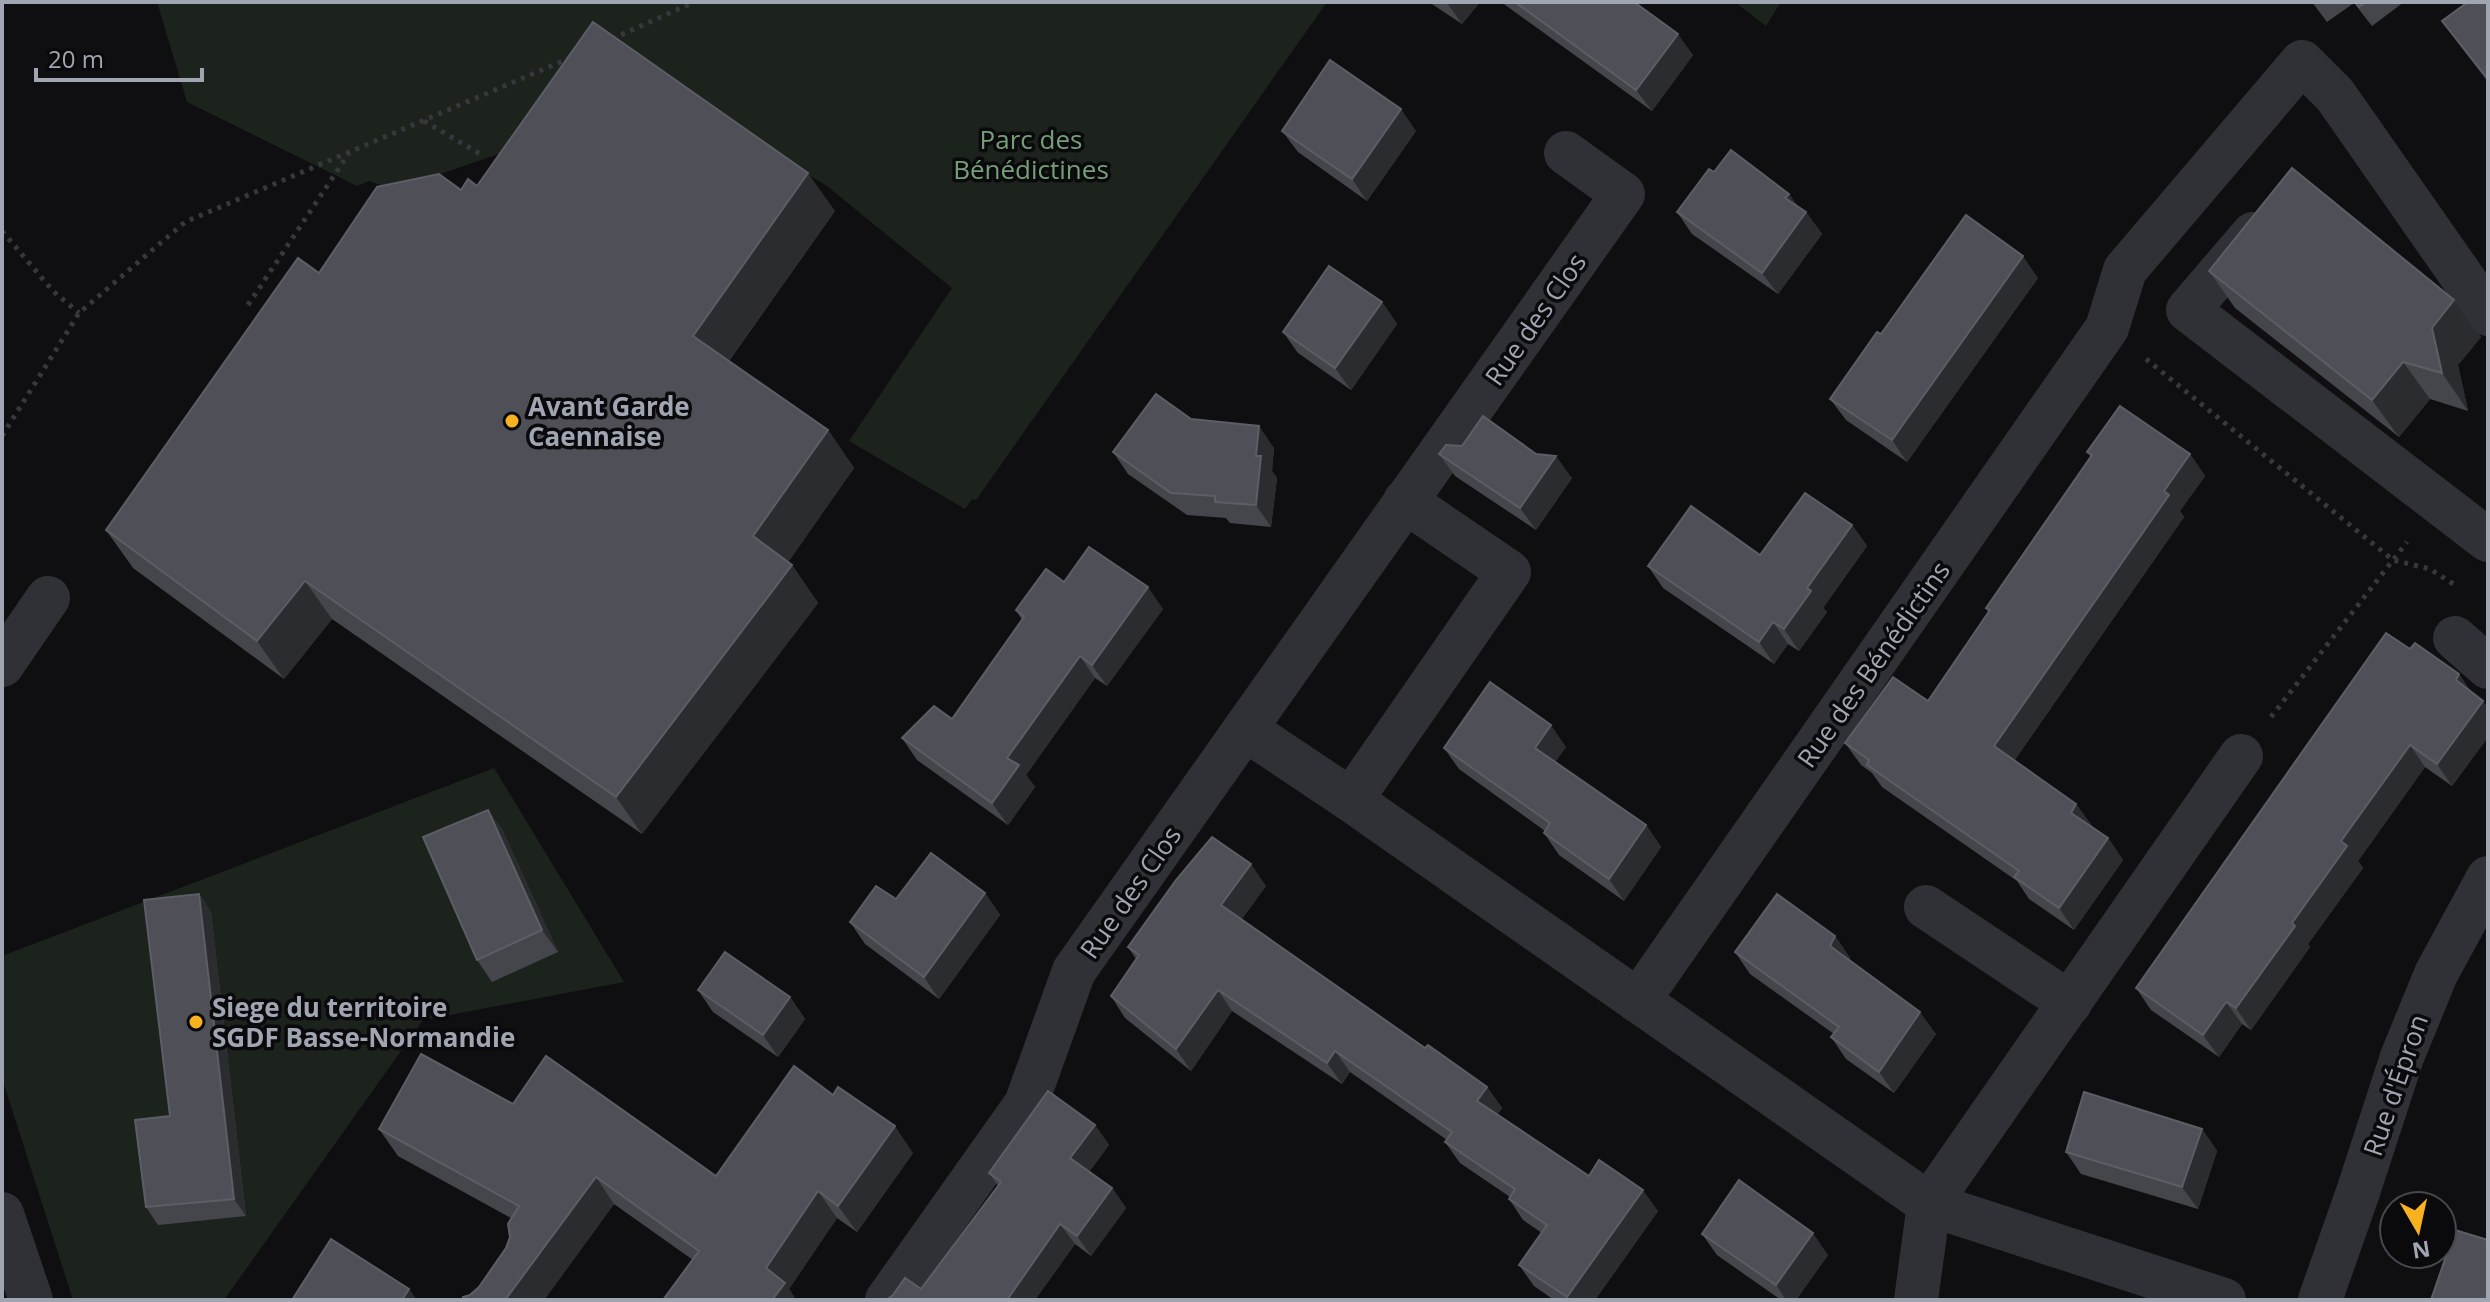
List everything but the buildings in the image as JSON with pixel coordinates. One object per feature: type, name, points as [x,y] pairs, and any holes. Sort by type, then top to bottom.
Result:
[{"type":"street","name":"Rue des Bénédictins","points":[[1638,1001],[2107,328],[2125,270],[2302,62],[2335,95],[2488,314]]},
{"type":"street","name":"Rue des Clos","points":[[887,1300],[1026,1104],[1074,971],[1623,194],[1566,153]]},
{"type":"street","points":[[2282,201],[2188,310],[2488,540]]},
{"type":"street","points":[[1351,800],[1509,572],[1405,501]]},
{"type":"street","points":[[2,665],[48,598]]},
{"type":"street","points":[[2455,638],[2488,667]]},
{"type":"street","points":[[1245,729],[1929,1204],[2224,1300]]},
{"type":"street","points":[[1916,1300],[1929,1204],[2241,756]]},
{"type":"street","name":"Rue d'Épron","points":[[2320,1300],[2402,1057],[2436,974],[2488,878]]},
{"type":"street","points":[[1926,907],[2070,1003]]},
{"type":"street","points":[[2,1214],[31,1300]]},
{"type":"path","points":[[606,41],[694,2]]},
{"type":"path","points":[[2,436],[79,313],[185,222],[577,55]]},
{"type":"path","points":[[423,121],[480,154]]},
{"type":"path","points":[[248,305],[349,152]]},
{"type":"path","points":[[2,231],[53,291],[79,313]]},
{"type":"path","points":[[2107,328],[2393,560],[2430,569],[2465,591]]},
{"type":"path","points":[[2241,756],[2393,560]]},
{"type":"green space","name":"Parc des Bénédictines","points":[[157,2],[1327,2],[976,500],[972,499],[965,509],[849,441],[952,288],[827,186],[619,60],[542,139],[394,190],[369,181],[357,186],[187,102]]},
{"type":"green space","points":[[1735,2],[1781,2],[1766,26]]},
{"type":"green space","points":[[494,768],[624,982],[423,1020],[224,1300],[73,1300],[2,1078],[2,956]]},
{"type":"place","name":"Avant Garde Caennaise","points":[[512,421]]},
{"type":"place","name":"Siege du territoire SGDF Basse-Normandie","points":[[196,1022]]}]
